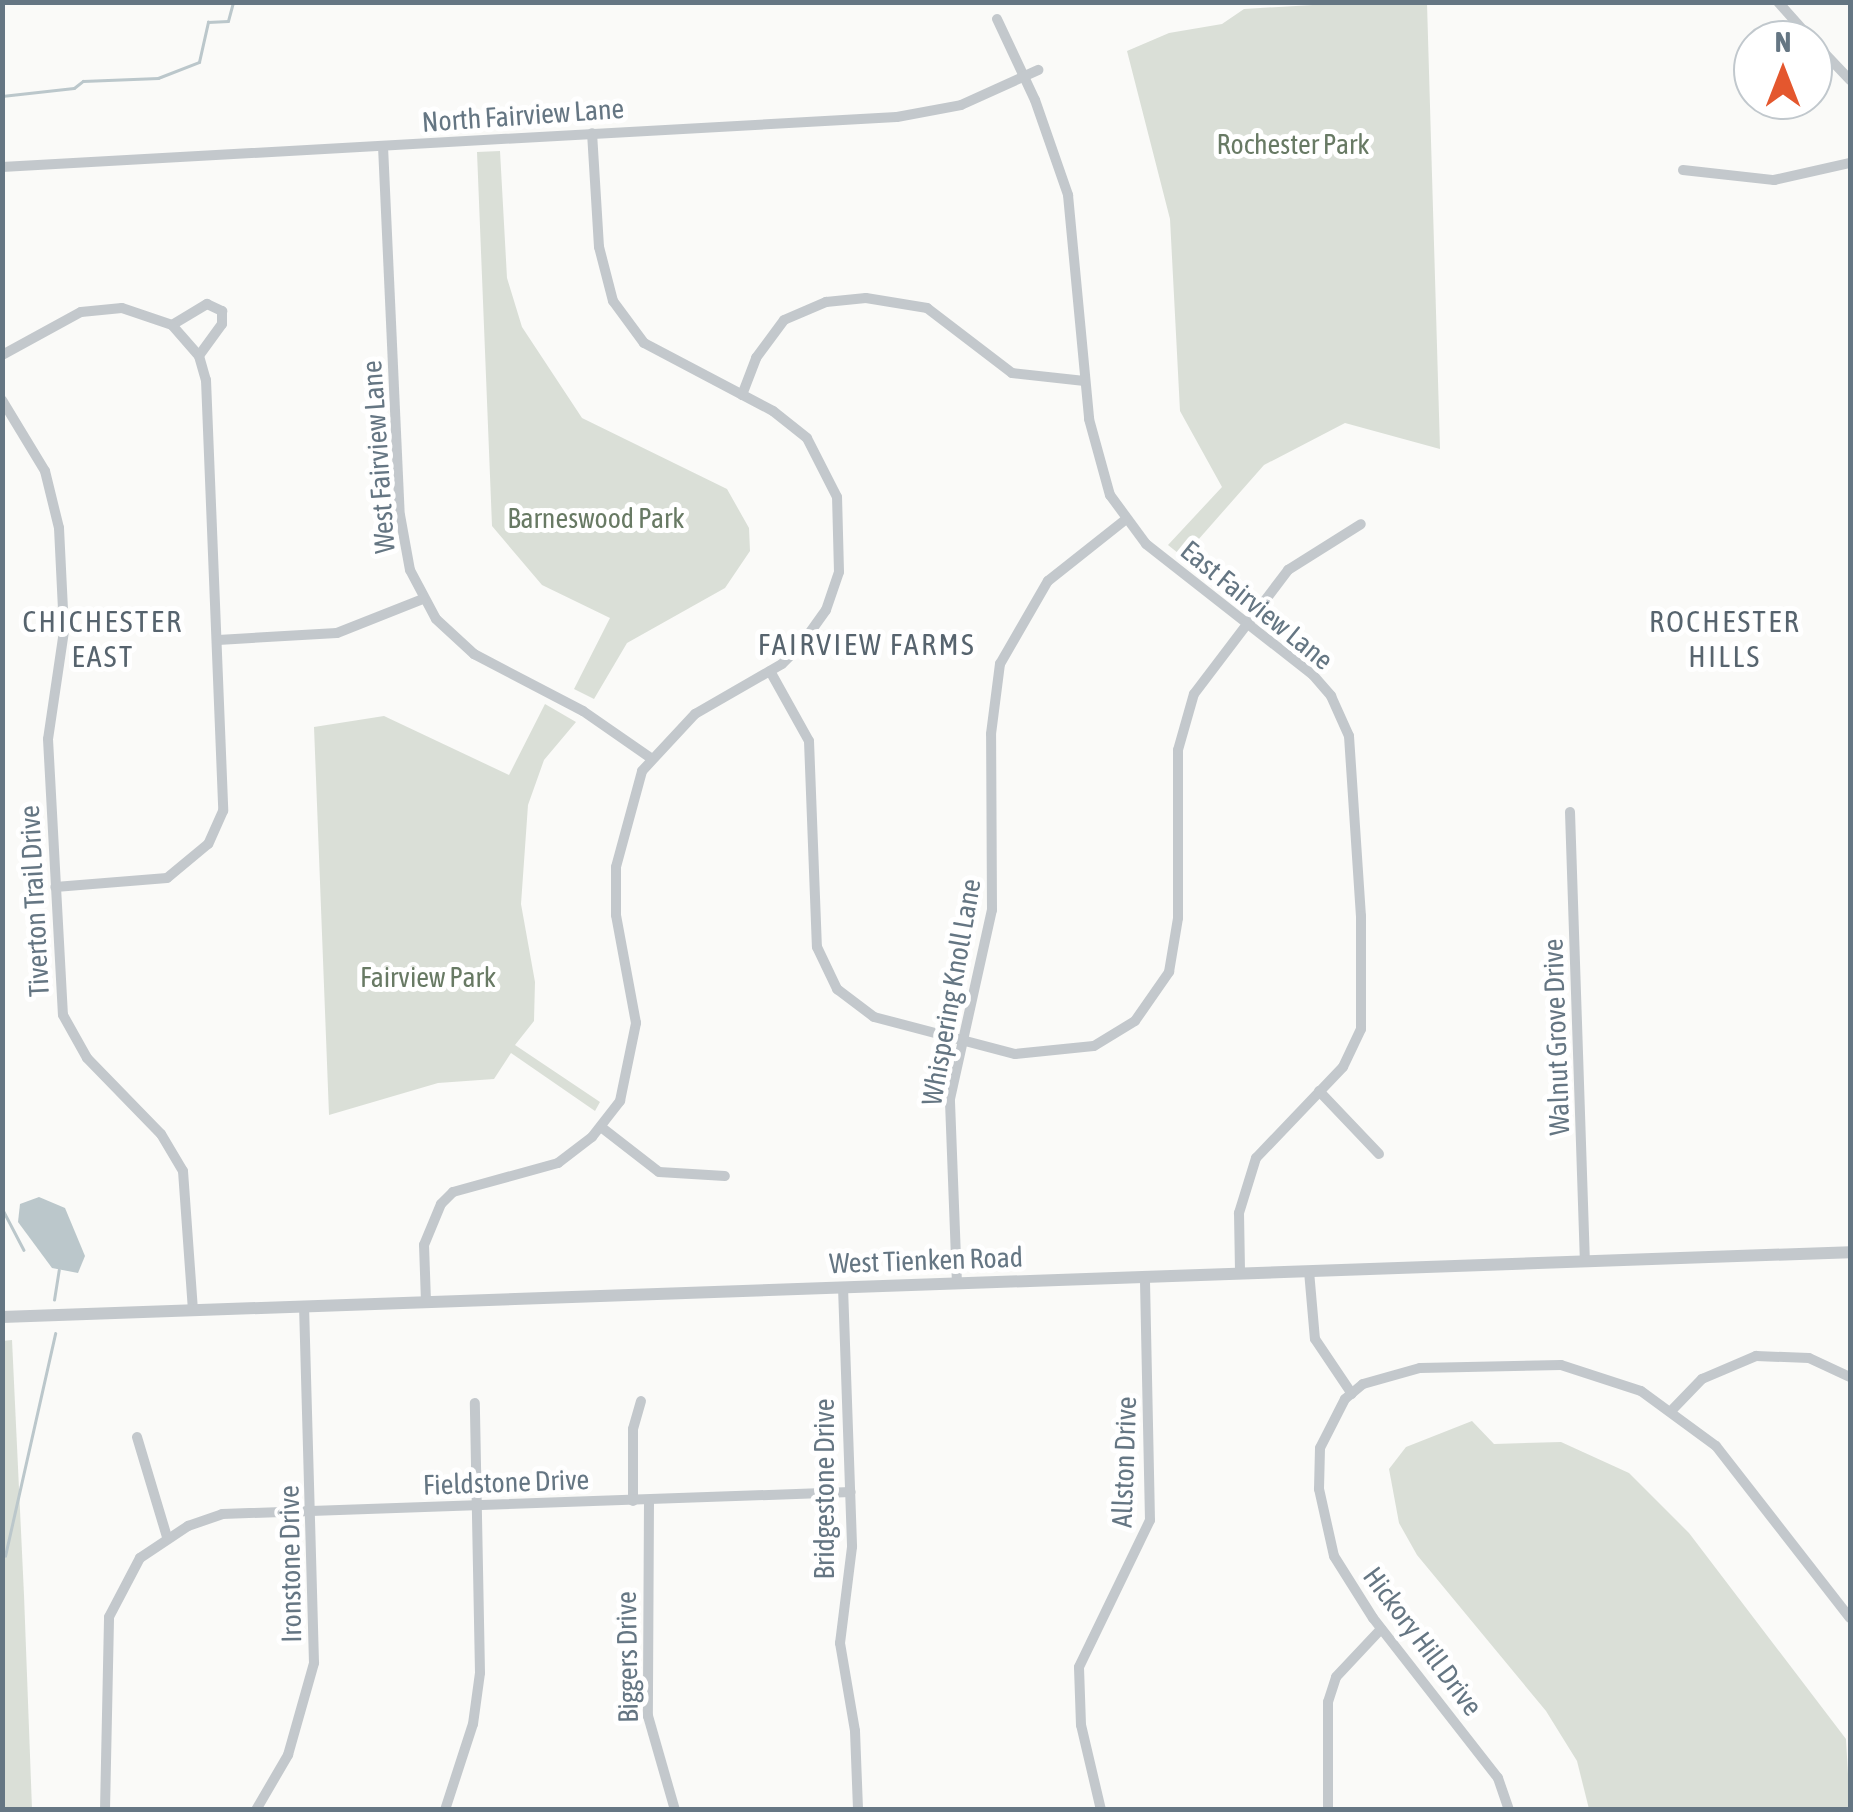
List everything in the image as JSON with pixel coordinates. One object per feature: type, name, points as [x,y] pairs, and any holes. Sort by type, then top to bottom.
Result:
[{"type":"street","name":"East Fairview Lane","points":[[997,19],[1024,77],[1068,195],[1085,381],[1098,460],[1126,520],[1244,623],[1313,676],[1331,696],[1349,736],[1363,1008],[1353,1048],[1256,1158],[1239,1213],[1240,1274]]},
{"type":"street","points":[[1833,62],[1850,80]]},
{"type":"street","name":"North Fairview Lane","points":[[2,166],[897,117],[961,105],[1038,70]]},
{"type":"street","points":[[426,1302],[424,1245],[433,1217],[453,1192],[542,1172],[601,1128],[620,1101],[633,1054],[636,1024],[616,915],[616,866],[632,794],[652,759],[695,714],[770,671],[801,645],[826,610],[839,572],[840,517],[830,477],[807,438],[742,395],[644,343],[613,302],[598,247],[592,132]]},
{"type":"street","name":"West Fairview Lane","points":[[383,146],[402,542],[423,599],[474,654],[583,711],[652,759]]},
{"type":"street","points":[[1683,170],[1774,180],[1850,163]]},
{"type":"street","points":[[742,395],[756,358],[784,320],[826,302],[866,298],[927,308],[1012,372],[1085,381]]},
{"type":"street","points":[[172,325],[207,304],[222,311],[222,324],[199,356]]},
{"type":"street","points":[[2,355],[81,312],[122,308],[172,325],[199,356],[213,458],[224,791],[208,844],[167,878],[55,887]]},
{"type":"street","name":"Tiverton Trail Drive","points":[[2,400],[45,472],[59,528],[64,632],[48,739],[55,887],[69,1034],[161,1134],[184,1172],[192,1310]]},
{"type":"street","name":"Whispering Knoll Lane","points":[[957,1284],[950,1099],[960,1039],[992,910],[991,734],[1000,664],[1048,581],[1126,520]]},
{"type":"street","points":[[770,671],[808,741],[812,900],[825,970],[836,989],[874,1017],[960,1039],[1039,1056],[1094,1046],[1135,1021],[1159,993],[1178,918],[1174,792],[1184,722],[1194,694],[1244,623],[1302,558],[1360,524]]},
{"type":"street","points":[[218,640],[337,633],[423,599]]},
{"type":"street","name":"Walnut Grove Drive","points":[[1570,812],[1586,1262]]},
{"type":"street","points":[[1319,1090],[1379,1154]]},
{"type":"street","points":[[601,1128],[659,1172],[725,1176]]},
{"type":"street","name":"West Tienken Road","points":[[2,1317],[1850,1252]]},
{"type":"street","points":[[1309,1271],[1316,1339],[1352,1394],[1399,1370],[1561,1366],[1620,1382],[1673,1409],[1716,1446],[1850,1618]]},
{"type":"street","name":"Allston Drive","points":[[1101,1810],[1081,1725],[1079,1666],[1098,1619],[1141,1550],[1150,1520],[1145,1277]]},
{"type":"street","name":"Bridgestone Drive","points":[[843,1288],[852,1547],[840,1642],[855,1732],[858,1810]]},
{"type":"street","name":"Ironstone Drive","points":[[256,1810],[288,1755],[314,1663],[313,1512],[304,1306]]},
{"type":"street","points":[[1673,1409],[1702,1380],[1756,1356],[1809,1358],[1850,1376]]},
{"type":"street","name":"Hickory Hill Drive","points":[[1352,1394],[1320,1448],[1319,1489],[1334,1556],[1381,1628],[1498,1778],[1509,1810]]},
{"type":"street","points":[[634,1501],[632,1440],[641,1401]]},
{"type":"street","points":[[444,1810],[474,1724],[480,1674],[476,1402]]},
{"type":"street","points":[[105,1810],[109,1616],[140,1558],[167,1537],[138,1437]]},
{"type":"street","name":"Fieldstone Drive","points":[[167,1537],[222,1514],[851,1492]]},
{"type":"street","name":"Biggers Drive","points":[[649,1500],[648,1716],[675,1810]]},
{"type":"street","points":[[1328,1810],[1328,1702],[1336,1677],[1381,1628]]},
{"type":"green space","name":"Rochester Park","points":[[1427,3],[1440,449],[1345,423],[1264,465],[1183,557],[1168,545],[1222,487],[1180,411],[1170,219],[1127,51],[1169,33],[1222,24],[1244,9]]},
{"type":"green space","name":"Barneswood Park","points":[[500,151],[507,278],[522,327],[582,418],[727,489],[749,528],[750,551],[725,588],[627,643],[594,699],[574,689],[610,618],[542,585],[492,526],[477,152]]},
{"type":"green space","name":"Fairview Park","points":[[545,704],[576,722],[544,760],[528,805],[521,904],[535,982],[534,1021],[515,1045],[600,1102],[595,1111],[511,1053],[494,1079],[438,1083],[329,1115],[314,727],[384,716],[509,775]]},
{"type":"green space","points":[[12,1340],[32,1809],[3,1809],[2,1341]]},
{"type":"green space","points":[[1472,1421],[1494,1444],[1561,1442],[1629,1473],[1689,1533],[1846,1739],[1850,1809],[1589,1809],[1577,1761],[1546,1711],[1417,1555],[1399,1523],[1389,1469],[1406,1447]]},
{"type":"shaded area","points":[[39,1197],[65,1208],[85,1256],[78,1273],[52,1268],[18,1222],[20,1204]]},
{"type":"waterway","points":[[2,96],[74,88],[83,81],[158,78],[199,62],[208,22],[228,21],[233,2]]},
{"type":"waterway","points":[[2,1208],[24,1250]]},
{"type":"waterway","points":[[54,1300],[59,1270]]},
{"type":"waterway","points":[[5,1556],[55,1334]]},
{"type":"district","name":"CHICHESTER EAST","points":[[103,638]]},
{"type":"district","name":"ROCHESTER HILLS","points":[[1725,638]]},
{"type":"district","name":"FAIRVIEW FARMS","points":[[867,644]]}]
